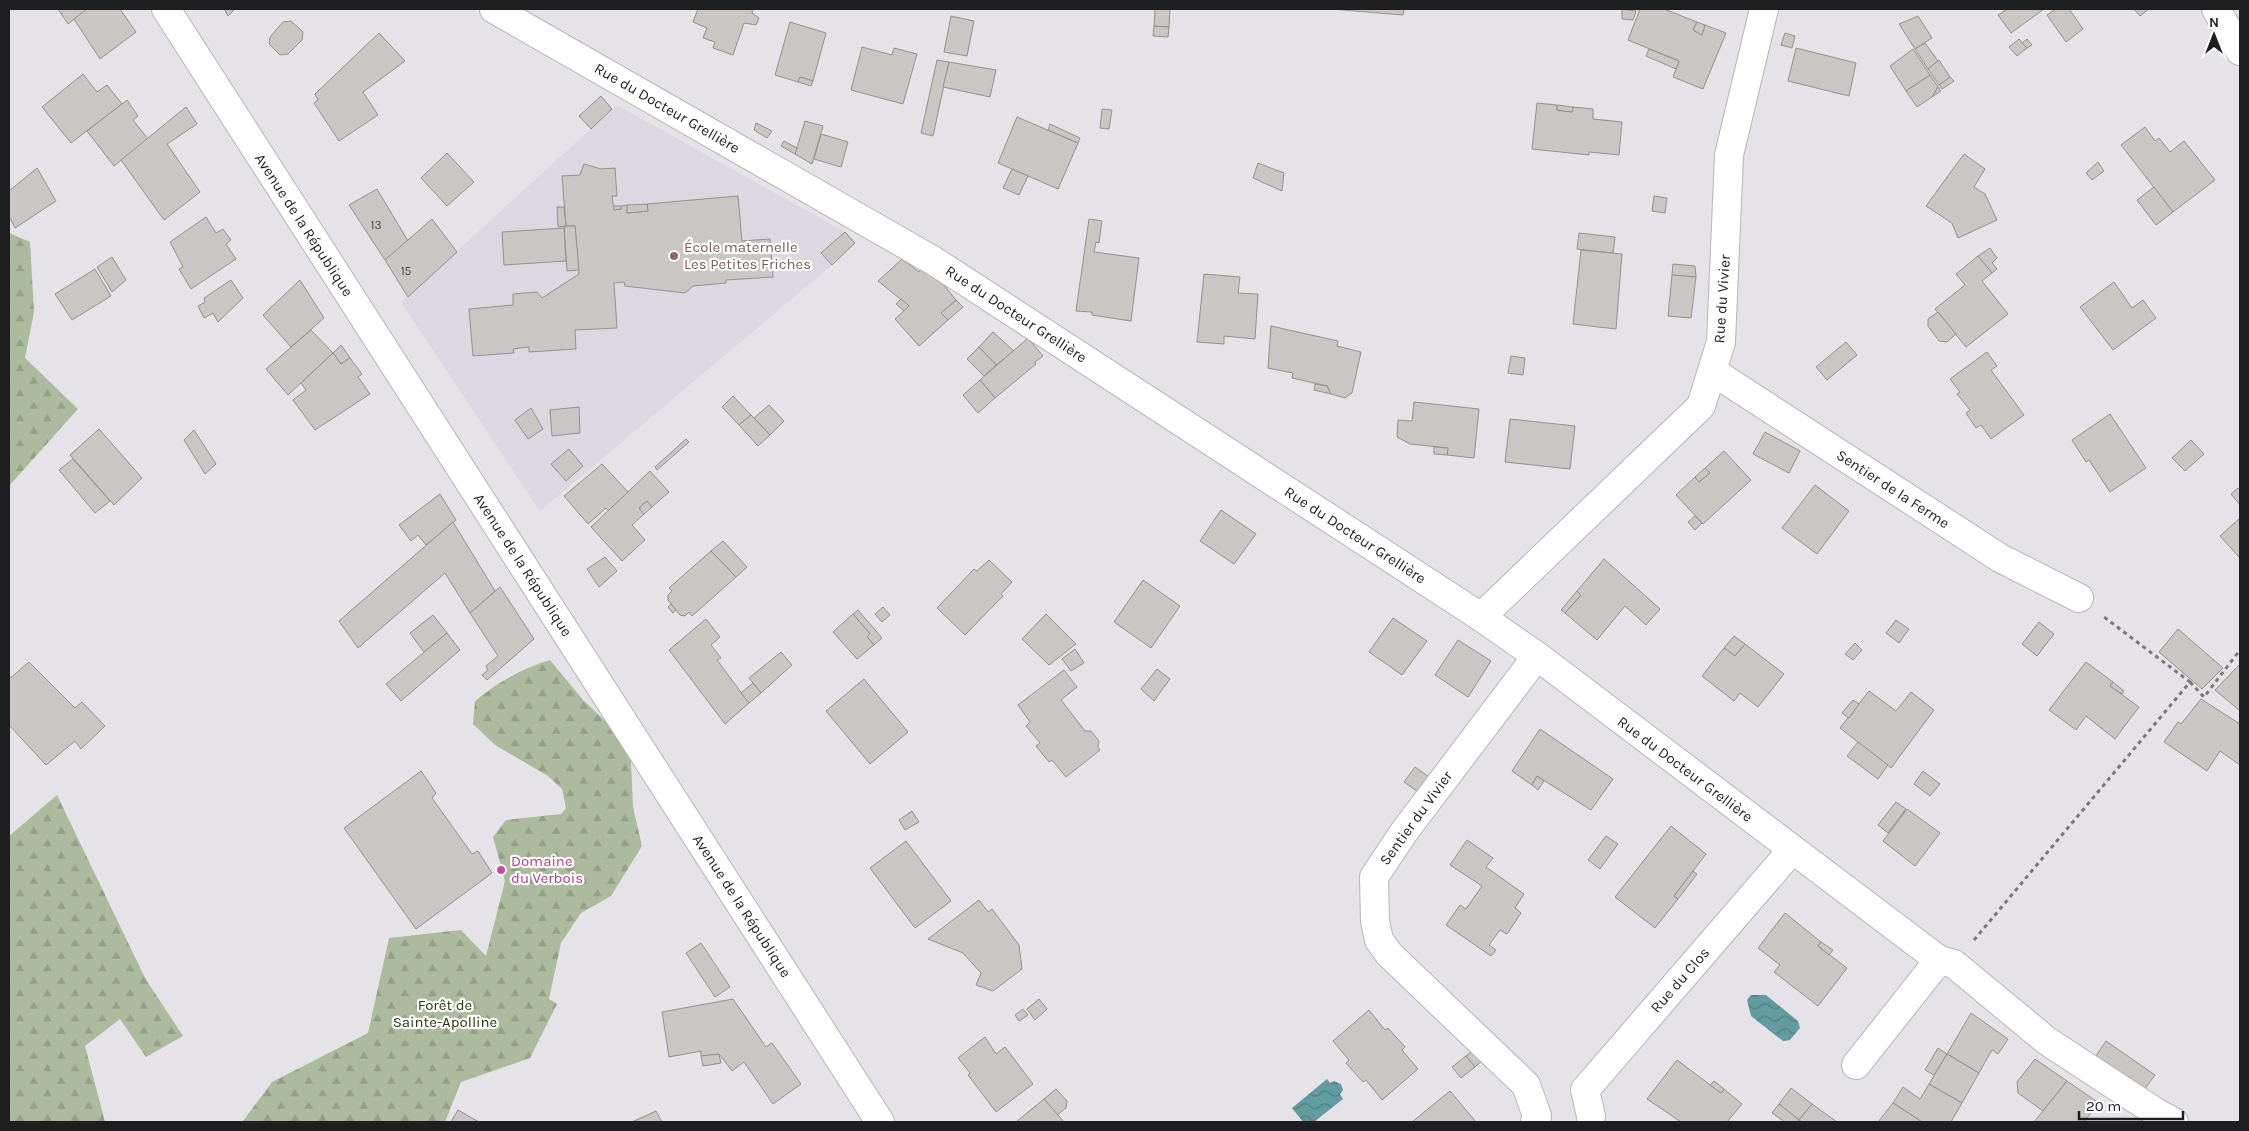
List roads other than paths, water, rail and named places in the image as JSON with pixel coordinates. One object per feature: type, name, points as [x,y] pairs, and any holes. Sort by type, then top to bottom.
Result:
[{"type":"street","name":"Avenue de la République","points":[[166,9],[880,1122]]},
{"type":"street","name":"Rue du Docteur Grellière","points":[[494,9],[934,261],[1482,617],[1537,656],[1792,850],[1946,962],[2047,1041],[2157,1114],[2174,1122]]},
{"type":"street","name":"Rue du Vivier","points":[[1482,617],[1701,406],[1721,342],[1729,155],[1764,9]]},
{"type":"street","points":[[2216,9],[2240,51]]},
{"type":"street","name":"Sentier de la Ferme","points":[[1712,371],[2000,558],[2079,598]]},
{"type":"street","name":"Sentier du Vivier","points":[[1535,1122],[1537,1116],[1526,1085],[1389,954],[1379,940],[1375,921],[1374,877],[1404,832],[1537,656]]},
{"type":"street","name":"Rue du Clos","points":[[1591,1116],[1585,1090],[1792,850]]},
{"type":"street","points":[[1856,1065],[1946,962]]},
{"type":"water","points":[[1751,995],[1766,995],[1798,1021],[1800,1028],[1790,1040],[1783,1041],[1751,1016],[1747,1000]]},
{"type":"water","points":[[1327,1079],[1330,1083],[1334,1081],[1341,1084],[1343,1090],[1340,1094],[1343,1099],[1314,1122],[1303,1122],[1292,1108]]},
{"type":"place","name":"École maternelle Les Petites Friches","points":[[674,256]]},
{"type":"place","name":"Domaine du Verbois","points":[[501,870]]},
{"type":"park label","name":"Forêt de Sainte-Apolline","points":[[445,1014]]}]
